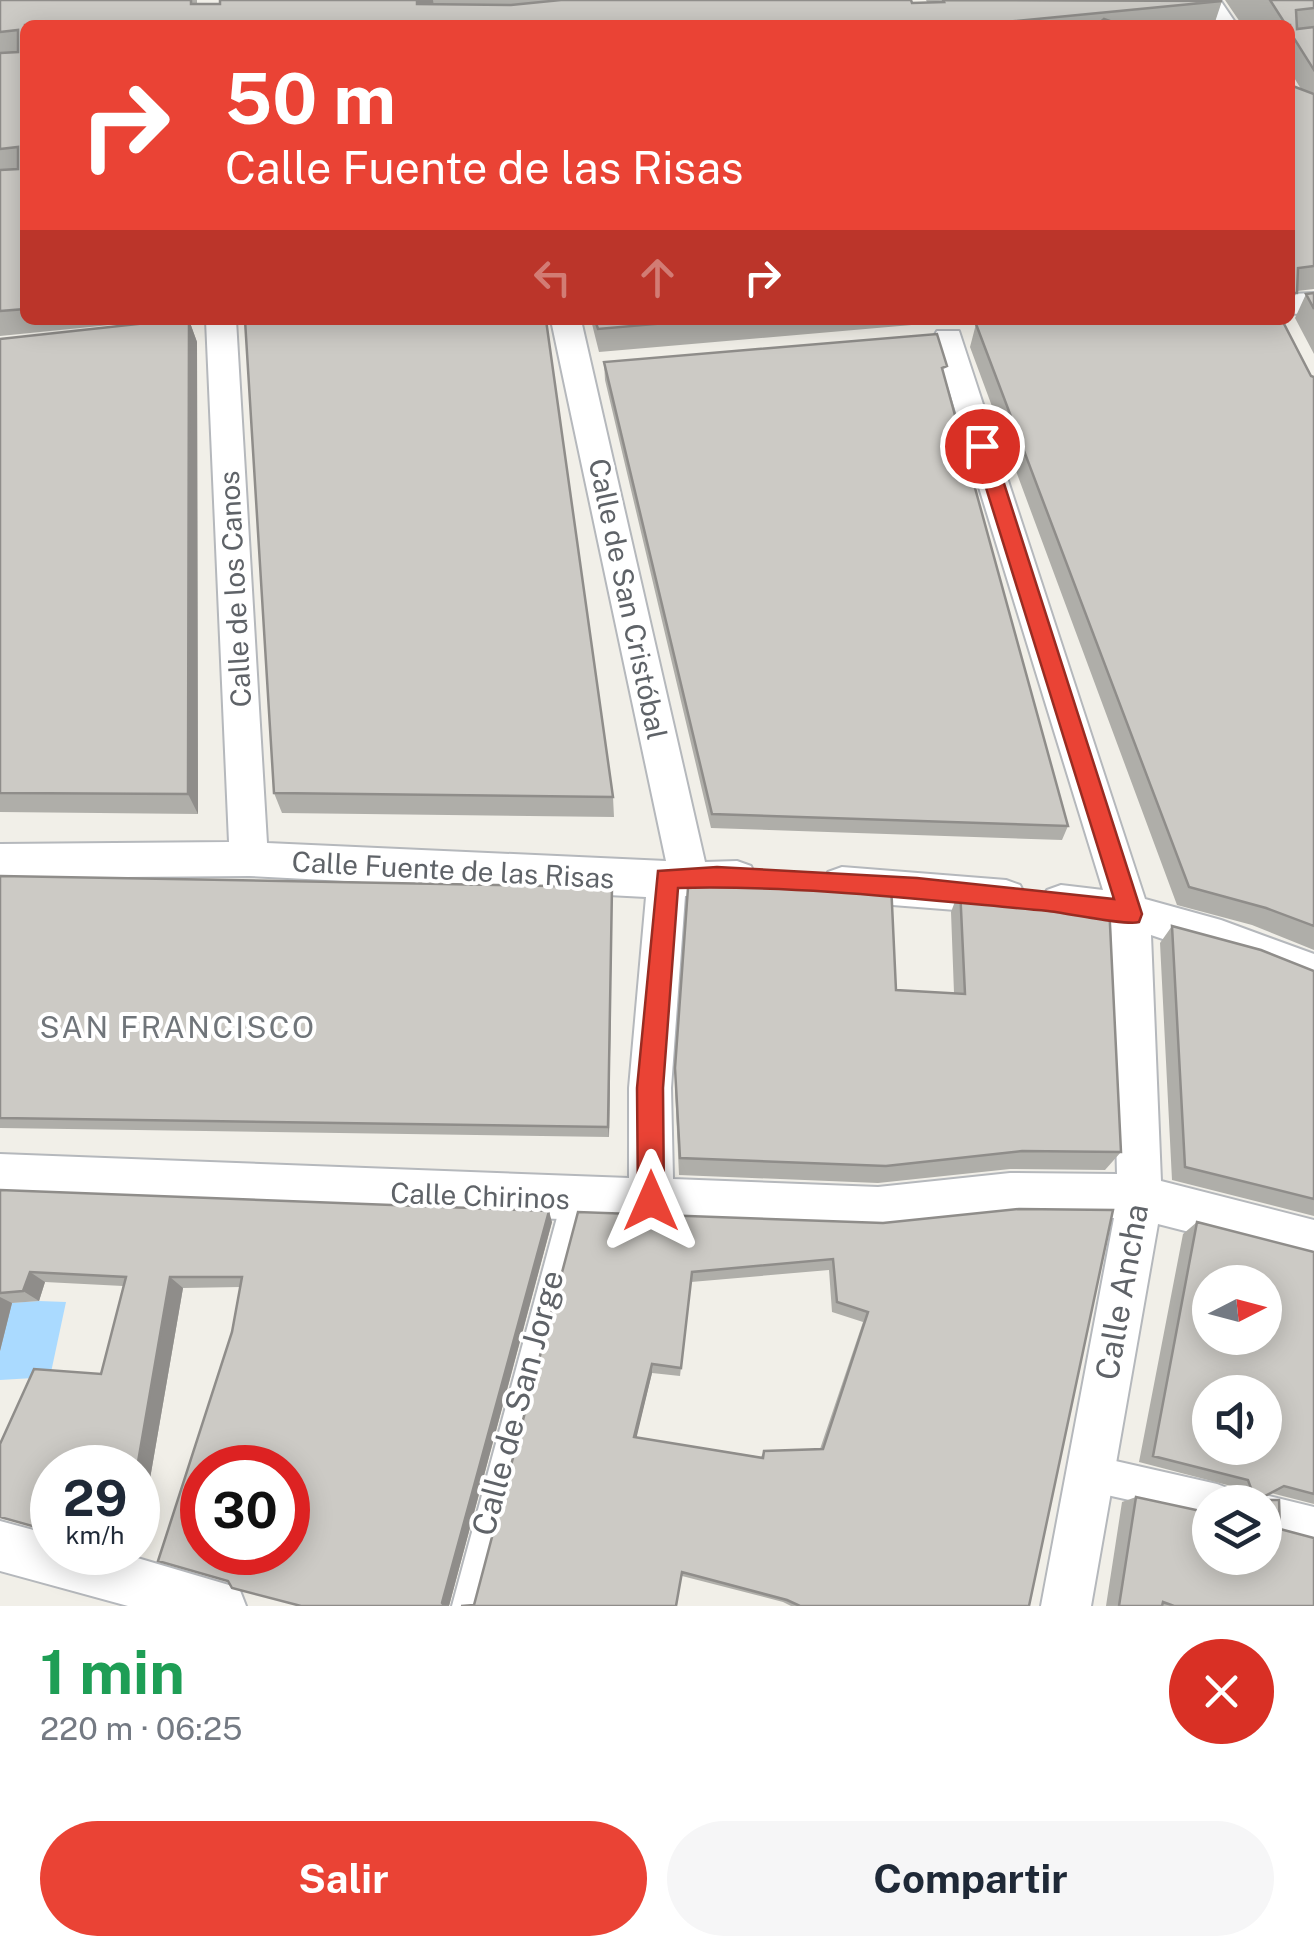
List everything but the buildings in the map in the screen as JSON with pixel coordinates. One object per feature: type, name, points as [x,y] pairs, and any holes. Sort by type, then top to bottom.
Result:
[{"type":"street","points":[[185,329],[214,325]]},
{"type":"street","name":"Calle de los Canos","points":[[228,325],[250,859]]},
{"type":"street","name":"Calle de San Cristóbal","points":[[568,325],[588,368],[678,878],[650,1088],[651,1201]]},
{"type":"street","name":"Calle Ancha","points":[[910,341],[958,337],[1130,914],[1140,1199],[1066,1606]]},
{"type":"street","name":"Calle Fuente de las Risas","points":[[0,862],[250,859],[790,881],[1098,905],[1251,947],[1314,972]]},
{"type":"street","name":"Calle Chirinos","points":[[0,1176],[113,1177],[172,1184],[878,1209],[967,1197],[1140,1199],[1314,1242]]},
{"type":"street","points":[[1089,1473],[1192,1496]]},
{"type":"street","points":[[1282,1518],[1314,1525]]},
{"type":"street","points":[[0,1546],[221,1606]]},
{"type":"lane","name":"Calle de San Jorge","points":[[464,1606],[572,1199]]},
{"type":"water","points":[[66,1302],[50,1377],[0,1380],[0,1351],[10,1303]]},
{"type":"district","name":"SAN FRANCISCO","points":[[178,1028]]},
{"type":"route","points":[[651,1201],[650,1088],[667,878],[917,888],[1098,905],[1130,914],[982,446]]}]
